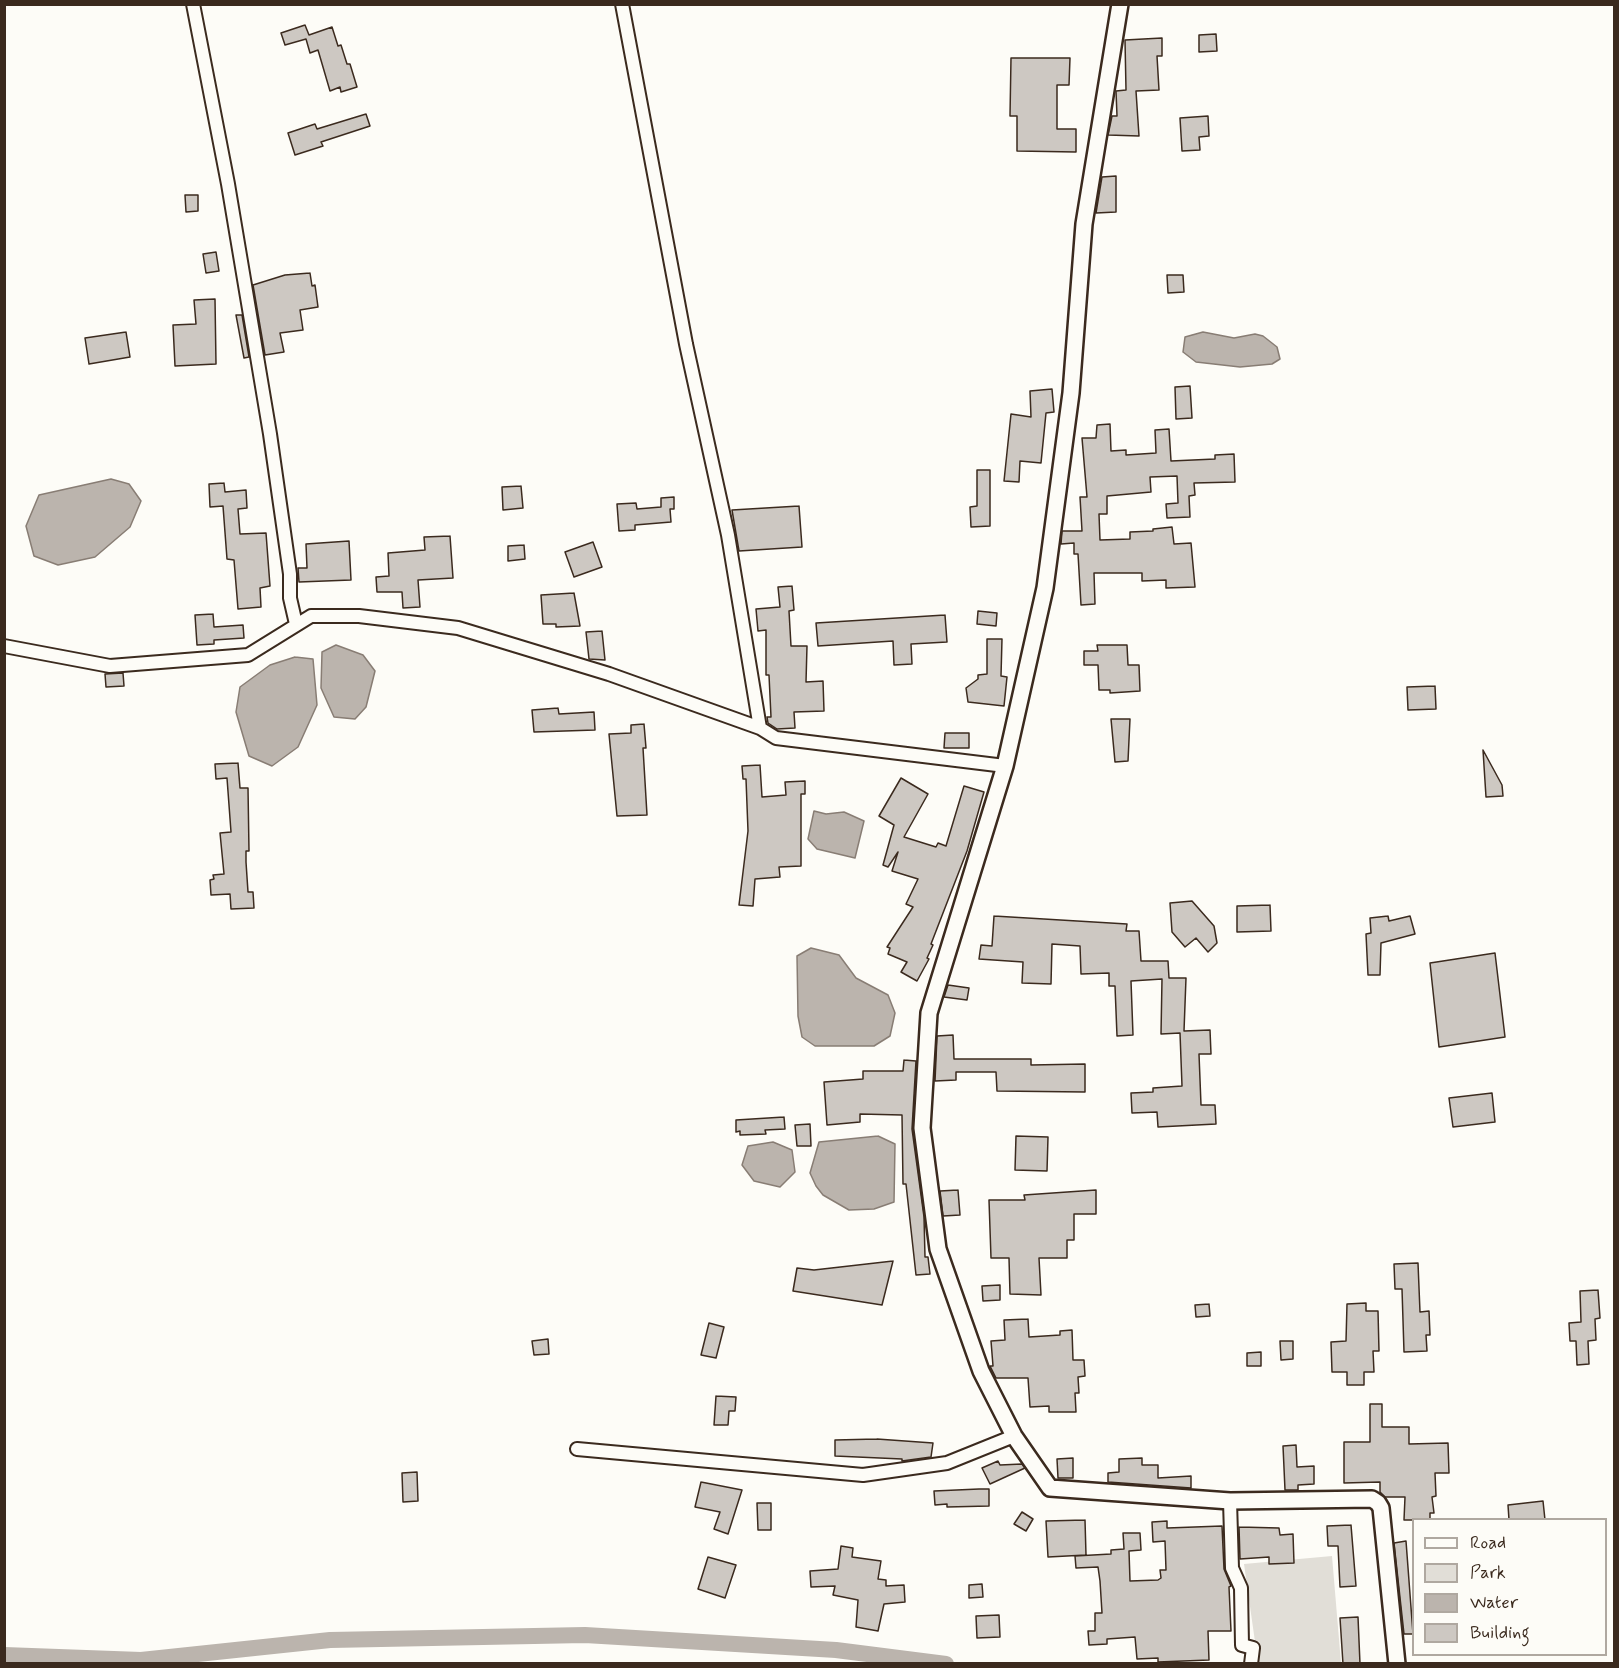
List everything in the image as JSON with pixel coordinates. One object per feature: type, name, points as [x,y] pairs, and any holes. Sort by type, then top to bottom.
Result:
[{"type":"street","points":[[193,4],[209,98],[228,184],[270,434],[290,574],[290,598],[296,624]]},
{"type":"street","points":[[622,4],[684,333],[728,535],[760,728]]},
{"type":"street","points":[[1120,4],[1084,224],[1071,393],[1045,588],[1005,766],[929,1013],[922,1128],[938,1250],[981,1371],[1014,1436],[1050,1488],[1230,1501],[1372,1499],[1378,1503],[1381,1508],[1397,1664]]},
{"type":"street","points":[[4,646],[110,666],[248,656],[311,616],[358,616],[458,628],[609,674],[760,728],[776,738],[1005,766]]},
{"type":"street","points":[[577,1449],[863,1475],[947,1463],[1014,1436]]},
{"type":"street","points":[[1230,1501],[1232,1568],[1241,1588],[1242,1645],[1252,1648],[1251,1664]]},
{"type":"green space","points":[[1332,1556],[1341,1663],[1258,1663],[1244,1564]]},
{"type":"water","points":[[1203,332],[1234,338],[1255,334],[1263,336],[1277,347],[1280,359],[1272,364],[1240,367],[1196,362],[1183,352],[1185,337]]},
{"type":"water","points":[[111,479],[129,484],[141,501],[130,527],[95,557],[58,565],[34,556],[26,526],[39,495]]},
{"type":"water","points":[[336,645],[363,655],[375,671],[366,707],[355,719],[334,717],[321,688],[322,652]]},
{"type":"water","points":[[295,657],[313,659],[317,705],[298,747],[272,766],[249,756],[236,712],[240,687],[270,665]]},
{"type":"water","points":[[814,811],[826,814],[844,812],[864,821],[855,858],[817,849],[808,839]]},
{"type":"water","points":[[811,948],[839,955],[856,978],[888,995],[895,1013],[890,1036],[874,1046],[815,1046],[802,1037],[798,1016],[797,956]]},
{"type":"water","points":[[878,1136],[895,1144],[894,1202],[874,1209],[849,1210],[823,1195],[810,1173],[819,1142]]},
{"type":"water","points":[[773,1142],[792,1150],[795,1172],[780,1187],[754,1181],[742,1165],[748,1146]]},
{"type":"building","points":[[305,25],[309,35],[332,27],[338,46],[341,45],[347,64],[350,64],[357,87],[341,92],[340,87],[330,91],[318,50],[310,53],[306,39],[285,45],[281,33]]},
{"type":"building","points":[[1216,34],[1217,51],[1199,52],[1199,35]]},
{"type":"building","points":[[1162,38],[1162,56],[1157,56],[1159,90],[1136,91],[1139,136],[1108,135],[1112,116],[1117,116],[1116,91],[1126,90],[1125,40]]},
{"type":"building","points":[[1011,58],[1070,58],[1069,85],[1057,85],[1057,129],[1076,129],[1076,152],[1017,151],[1017,116],[1010,116]]},
{"type":"building","points":[[366,114],[370,126],[321,142],[323,146],[295,155],[288,133],[315,124],[317,129]]},
{"type":"building","points":[[1208,116],[1209,136],[1199,137],[1200,150],[1182,151],[1180,118]]},
{"type":"building","points":[[1116,176],[1116,212],[1096,213],[1102,177]]},
{"type":"building","points":[[185,195],[198,195],[198,211],[186,212]]},
{"type":"building","points":[[216,252],[219,271],[206,273],[203,254]]},
{"type":"building","points":[[310,273],[312,286],[315,285],[318,307],[300,310],[303,330],[280,333],[284,352],[265,355],[253,285],[285,275]]},
{"type":"building","points":[[1167,275],[1183,275],[1184,292],[1168,293]]},
{"type":"building","points":[[215,299],[216,364],[175,366],[173,325],[196,324],[194,300]]},
{"type":"building","points":[[236,315],[242,315],[249,357],[244,358]]},
{"type":"building","points":[[126,332],[130,357],[89,364],[85,338]]},
{"type":"building","points":[[1190,386],[1192,418],[1176,419],[1175,387]]},
{"type":"building","points":[[1052,389],[1054,412],[1046,413],[1041,463],[1020,461],[1019,482],[1004,481],[1011,414],[1031,417],[1030,391]]},
{"type":"building","points":[[1110,424],[1111,451],[1126,450],[1126,455],[1156,453],[1155,430],[1169,429],[1171,461],[1215,459],[1215,455],[1234,454],[1235,482],[1194,483],[1195,495],[1189,496],[1190,517],[1167,518],[1166,504],[1178,503],[1177,476],[1150,477],[1151,492],[1107,496],[1107,514],[1099,514],[1100,540],[1130,539],[1130,532],[1172,527],[1174,544],[1191,543],[1195,587],[1166,588],[1166,580],[1142,581],[1142,573],[1094,573],[1095,604],[1081,605],[1078,554],[1074,554],[1074,543],[1061,544],[1062,531],[1082,531],[1080,497],[1087,497],[1082,438],[1096,438],[1097,425]]},
{"type":"building","points":[[977,470],[990,470],[990,526],[971,527],[970,507],[977,506]]},
{"type":"building","points":[[224,483],[225,492],[246,490],[247,508],[238,509],[240,534],[266,533],[270,586],[260,588],[261,607],[238,609],[234,560],[227,559],[223,506],[210,507],[209,484]]},
{"type":"building","points":[[521,486],[523,508],[503,510],[502,487]]},
{"type":"building","points":[[674,497],[674,509],[670,509],[671,522],[635,525],[635,530],[619,531],[617,504],[636,503],[637,509],[661,507],[661,498]]},
{"type":"building","points":[[799,506],[802,547],[739,551],[732,510]]},
{"type":"building","points":[[450,536],[453,578],[418,580],[420,607],[403,608],[402,592],[377,592],[376,577],[389,576],[388,553],[425,550],[424,537]]},
{"type":"building","points":[[349,541],[351,580],[299,582],[298,568],[307,568],[306,544]]},
{"type":"building","points":[[593,542],[602,567],[574,577],[565,552]]},
{"type":"building","points":[[524,545],[525,559],[508,561],[508,546]]},
{"type":"building","points":[[792,586],[794,610],[789,611],[791,646],[807,646],[806,682],[823,681],[824,711],[794,712],[795,728],[777,729],[768,723],[767,717],[771,717],[769,675],[766,675],[766,630],[758,631],[756,609],[780,607],[778,587]]},
{"type":"building","points":[[574,593],[580,626],[556,627],[556,624],[543,624],[541,595]]},
{"type":"building","points":[[978,611],[997,613],[996,626],[977,624]]},
{"type":"building","points":[[213,614],[214,627],[243,625],[244,638],[214,640],[214,644],[197,645],[195,615]]},
{"type":"building","points":[[945,615],[947,642],[911,644],[912,664],[894,665],[893,641],[818,646],[816,623]]},
{"type":"building","points":[[602,631],[605,660],[589,659],[586,632]]},
{"type":"building","points":[[987,639],[1002,639],[1001,676],[1007,677],[1004,706],[968,702],[966,688],[978,679],[978,675],[987,674]]},
{"type":"building","points":[[1097,645],[1127,645],[1128,665],[1139,665],[1140,691],[1110,693],[1110,690],[1099,690],[1098,665],[1084,665],[1084,651],[1098,651]]},
{"type":"building","points":[[123,673],[124,686],[106,687],[105,674]]},
{"type":"building","points":[[1435,686],[1436,709],[1408,710],[1407,687]]},
{"type":"building","points":[[558,708],[559,714],[594,712],[595,730],[534,732],[532,710]]},
{"type":"building","points":[[1111,719],[1130,719],[1128,761],[1115,762]]},
{"type":"building","points":[[644,724],[647,815],[617,816],[609,734],[631,733],[631,725]]},
{"type":"building","points":[[945,733],[969,733],[969,748],[944,748]]},
{"type":"building","points":[[1483,750],[1502,785],[1503,796],[1486,797]]},
{"type":"building","points":[[238,763],[240,788],[248,788],[249,851],[246,851],[246,862],[248,892],[253,892],[254,908],[231,909],[230,894],[211,895],[210,880],[214,879],[213,875],[224,874],[220,833],[231,832],[227,778],[216,779],[215,764]]},
{"type":"building","points":[[760,765],[762,797],[786,795],[785,782],[805,781],[805,794],[801,794],[801,866],[779,867],[780,877],[755,879],[753,906],[739,905],[748,831],[746,779],[743,779],[742,766]]},
{"type":"building","points":[[901,778],[928,794],[904,837],[936,847],[938,843],[946,846],[964,786],[984,792],[967,851],[931,944],[933,945],[927,958],[929,959],[917,981],[901,972],[907,962],[888,954],[890,948],[887,947],[913,907],[906,904],[918,879],[892,871],[898,852],[888,867],[883,865],[894,825],[879,816]]},
{"type":"building","points":[[1192,901],[1214,926],[1217,943],[1208,952],[1196,938],[1185,947],[1172,932],[1170,903]]},
{"type":"building","points":[[1270,905],[1271,931],[1237,932],[1237,906]]},
{"type":"building","points":[[994,916],[1127,924],[1126,931],[1139,931],[1141,961],[1168,961],[1169,978],[1186,978],[1184,1031],[1210,1030],[1211,1054],[1199,1054],[1201,1105],[1215,1105],[1216,1124],[1158,1127],[1157,1112],[1132,1113],[1131,1093],[1153,1092],[1153,1088],[1182,1086],[1180,1033],[1161,1034],[1162,979],[1131,981],[1133,1035],[1117,1036],[1115,986],[1109,986],[1109,973],[1081,974],[1080,946],[1052,944],[1051,984],[1022,983],[1023,962],[979,959],[981,945],[992,946]]},
{"type":"building","points":[[1388,916],[1389,921],[1410,916],[1415,934],[1381,943],[1380,975],[1368,975],[1366,934],[1371,933],[1370,918]]},
{"type":"building","points":[[1495,953],[1505,1037],[1439,1047],[1430,963]]},
{"type":"building","points":[[948,985],[969,988],[967,1000],[944,997]]},
{"type":"building","points":[[953,1035],[954,1059],[1031,1059],[1031,1065],[1085,1064],[1085,1092],[997,1091],[996,1072],[956,1072],[956,1080],[935,1081],[937,1036]]},
{"type":"building","points":[[904,1060],[916,1061],[912,1129],[924,1217],[925,1257],[928,1257],[930,1274],[916,1275],[906,1184],[903,1184],[902,1115],[860,1114],[860,1122],[827,1125],[824,1082],[863,1079],[863,1071],[903,1071]]},
{"type":"building","points":[[1492,1093],[1495,1122],[1453,1127],[1449,1098]]},
{"type":"building","points":[[784,1117],[785,1129],[765,1130],[766,1134],[740,1135],[740,1131],[736,1132],[736,1120]]},
{"type":"building","points":[[810,1124],[811,1146],[797,1146],[795,1125]]},
{"type":"building","points":[[1016,1136],[1048,1137],[1047,1171],[1015,1170]]},
{"type":"building","points":[[958,1190],[960,1215],[943,1216],[940,1191]]},
{"type":"building","points":[[1096,1190],[1096,1214],[1074,1214],[1074,1240],[1067,1240],[1067,1258],[1039,1258],[1041,1295],[1010,1294],[1009,1258],[991,1258],[989,1200],[1025,1200],[1024,1195]]},
{"type":"building","points":[[893,1261],[882,1305],[793,1291],[797,1268],[814,1270]]},
{"type":"building","points":[[1418,1263],[1420,1312],[1429,1311],[1430,1335],[1426,1335],[1427,1351],[1404,1352],[1402,1289],[1395,1289],[1394,1264]]},
{"type":"building","points":[[1000,1285],[1000,1300],[983,1301],[982,1286]]},
{"type":"building","points":[[1598,1290],[1600,1318],[1595,1319],[1596,1340],[1588,1341],[1589,1364],[1577,1365],[1576,1341],[1570,1341],[1569,1323],[1581,1322],[1580,1291]]},
{"type":"building","points":[[1366,1303],[1366,1311],[1378,1311],[1379,1351],[1373,1351],[1374,1372],[1364,1372],[1364,1385],[1347,1385],[1347,1372],[1332,1372],[1331,1342],[1346,1341],[1347,1304]]},
{"type":"building","points":[[1209,1304],[1210,1316],[1196,1317],[1195,1305]]},
{"type":"building","points":[[1028,1319],[1029,1337],[1060,1335],[1060,1331],[1072,1330],[1073,1360],[1084,1360],[1085,1376],[1078,1377],[1079,1393],[1075,1393],[1076,1412],[1049,1412],[1049,1406],[1030,1407],[1028,1378],[996,1378],[990,1366],[993,1366],[991,1341],[1005,1340],[1004,1320]]},
{"type":"building","points":[[709,1323],[724,1327],[716,1358],[701,1355]]},
{"type":"building","points":[[548,1339],[549,1354],[534,1355],[532,1341]]},
{"type":"building","points":[[1280,1341],[1293,1341],[1293,1359],[1281,1360]]},
{"type":"building","points":[[1261,1352],[1261,1366],[1247,1366],[1247,1353]]},
{"type":"building","points":[[716,1396],[736,1397],[735,1411],[729,1411],[728,1425],[714,1425]]},
{"type":"building","points":[[1370,1404],[1382,1404],[1382,1427],[1409,1427],[1409,1444],[1448,1443],[1449,1473],[1435,1473],[1436,1496],[1432,1497],[1434,1513],[1430,1513],[1430,1518],[1404,1520],[1405,1497],[1385,1497],[1380,1492],[1380,1482],[1344,1483],[1344,1442],[1370,1442]]},
{"type":"building","points":[[877,1439],[933,1443],[931,1457],[902,1461],[902,1459],[835,1456],[835,1440]]},
{"type":"building","points":[[1296,1445],[1297,1467],[1314,1466],[1314,1484],[1298,1485],[1298,1490],[1285,1490],[1283,1446]]},
{"type":"building","points":[[1073,1458],[1073,1478],[1058,1478],[1057,1459]]},
{"type":"building","points":[[1142,1458],[1142,1465],[1158,1465],[1158,1478],[1191,1476],[1191,1488],[1108,1482],[1108,1473],[1119,1472],[1119,1459]]},
{"type":"building","points":[[998,1461],[1000,1465],[1022,1464],[1025,1468],[990,1484],[982,1468]]},
{"type":"building","points":[[417,1472],[418,1501],[403,1502],[402,1473]]},
{"type":"building","points":[[701,1482],[742,1490],[728,1534],[714,1529],[720,1512],[695,1507]]},
{"type":"building","points":[[989,1489],[989,1506],[935,1505],[934,1491]]},
{"type":"building","points":[[1543,1501],[1545,1518],[1509,1518],[1508,1505]]},
{"type":"building","points":[[757,1503],[771,1503],[771,1530],[758,1530]]},
{"type":"building","points":[[1022,1512],[1033,1519],[1026,1531],[1014,1524]]},
{"type":"building","points":[[1085,1520],[1086,1555],[1048,1557],[1046,1521]]},
{"type":"building","points":[[1167,1521],[1167,1528],[1222,1526],[1224,1569],[1231,1586],[1229,1587],[1231,1631],[1208,1631],[1209,1660],[1158,1662],[1158,1658],[1137,1659],[1135,1637],[1107,1639],[1107,1644],[1089,1645],[1088,1631],[1095,1631],[1095,1613],[1102,1613],[1098,1567],[1076,1568],[1075,1556],[1111,1554],[1111,1550],[1124,1549],[1123,1533],[1140,1533],[1141,1550],[1129,1551],[1130,1581],[1158,1580],[1161,1578],[1160,1570],[1166,1570],[1165,1541],[1153,1542],[1152,1522]]},
{"type":"building","points":[[1351,1525],[1356,1586],[1340,1587],[1338,1546],[1328,1546],[1327,1526]]},
{"type":"building","points":[[1239,1527],[1279,1528],[1280,1535],[1293,1534],[1294,1563],[1269,1564],[1269,1557],[1240,1559]]},
{"type":"building","points":[[1406,1541],[1412,1634],[1404,1634],[1394,1543]]},
{"type":"building","points":[[841,1546],[853,1548],[852,1557],[881,1561],[878,1579],[886,1580],[886,1586],[904,1585],[905,1602],[884,1604],[878,1631],[856,1627],[858,1600],[833,1595],[835,1586],[811,1587],[810,1571],[838,1569]]},
{"type":"building","points":[[708,1557],[736,1565],[725,1598],[698,1589]]},
{"type":"building","points":[[982,1584],[983,1597],[969,1598],[969,1585]]},
{"type":"building","points":[[999,1615],[1000,1637],[977,1638],[976,1616]]},
{"type":"building","points":[[1358,1617],[1360,1664],[1343,1664],[1340,1618]]},
{"type":"waterway","points":[[4,1655],[141,1660],[330,1640],[585,1635],[836,1650],[946,1664]]}]
